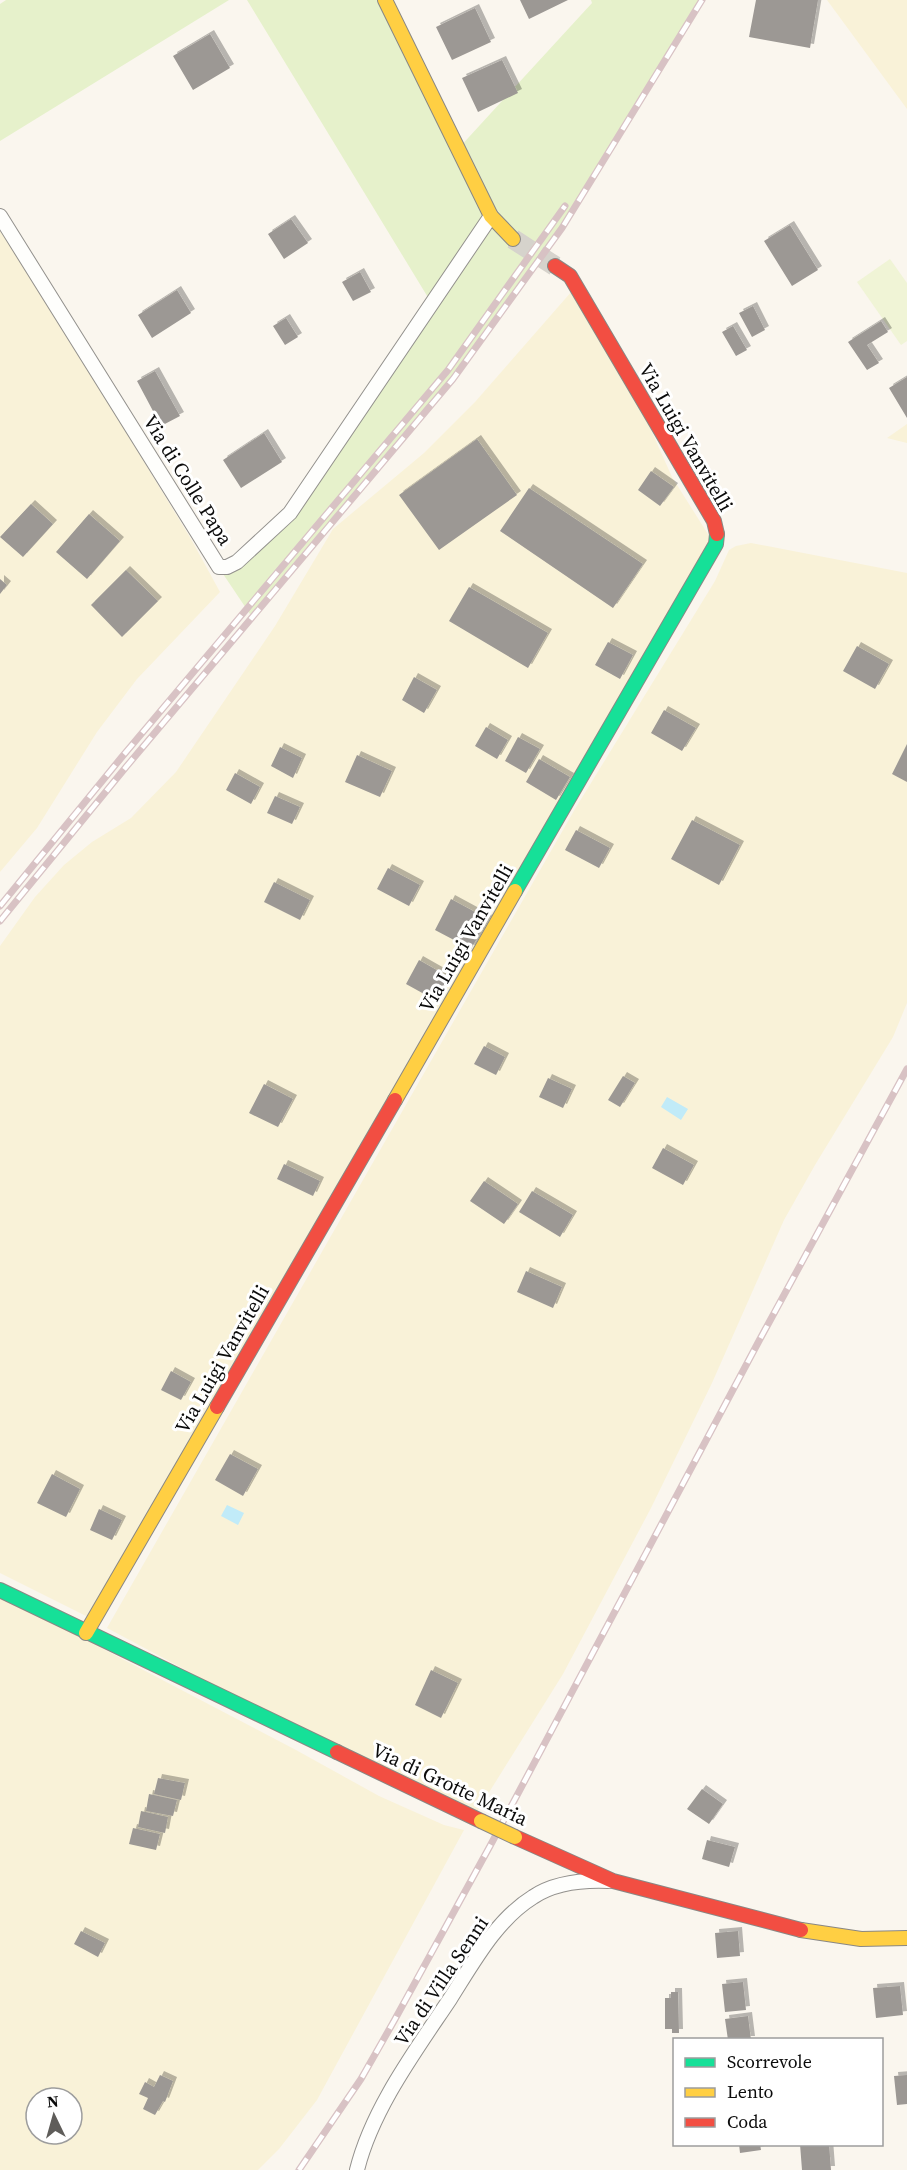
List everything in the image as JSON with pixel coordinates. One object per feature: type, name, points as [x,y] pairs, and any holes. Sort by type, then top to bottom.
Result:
[{"type":"street","points":[[385,0],[490,216],[513,239]]},
{"type":"street","name":"Via di Colle Papa","points":[[0,216],[219,567],[227,567],[237,562],[290,513],[490,216]]},
{"type":"street","name":"Via Luigi Vanvitelli","points":[[86,1633],[716,544],[717,534],[714,521],[570,276],[555,266]]},
{"type":"street","name":"Via di Grotte Maria","points":[[0,1590],[482,1821],[614,1881],[801,1931],[861,1939],[907,1938]]},
{"type":"street","name":"Via di Villa Senni","points":[[357,2170],[374,2122],[403,2073],[484,1947],[505,1921],[532,1897],[546,1889],[584,1882],[614,1881]]},
{"type":"shaded area","points":[[827,0],[907,0],[907,109]]},
{"type":"shaded area","points":[[0,225],[191,539],[220,592],[137,679],[97,732],[37,828],[0,872]]},
{"type":"shaded area","points":[[572,291],[643,412],[672,477],[711,539],[88,1617],[0,1573],[0,946],[35,897],[64,865],[92,842],[131,818],[176,772],[275,626],[333,529],[424,453],[475,402]]},
{"type":"shaded area","points":[[907,424],[907,443],[887,438]]},
{"type":"shaded area","points":[[751,543],[907,573],[907,1003],[893,1037],[784,1220],[712,1383],[651,1508],[563,1674],[473,1818],[306,1734],[107,1628],[575,809],[715,581],[729,550]]},
{"type":"shaded area","points":[[0,1595],[379,1796],[444,1825],[464,1830],[317,2100],[279,2149],[258,2170],[0,2170]]},
{"type":"green space","points":[[6,0],[229,0],[0,141],[0,4]]},
{"type":"green space","points":[[247,0],[385,0],[458,149],[592,3],[591,0],[702,0],[562,228],[453,379],[252,617],[219,568],[290,513],[432,304]]},
{"type":"green space","points":[[890,259],[907,283],[907,341],[901,345],[857,282]]},
{"type":"water","points":[[667,1097],[688,1109],[681,1120],[661,1107]]},
{"type":"water","points":[[227,1505],[244,1513],[238,1525],[221,1516]]},
{"type":"building","points":[[520,0],[568,0],[529,19]]},
{"type":"building","points":[[756,0],[818,0],[810,48],[749,37]]},
{"type":"building","points":[[475,8],[491,42],[452,60],[436,27]]},
{"type":"building","points":[[210,34],[230,68],[193,90],[173,56]]},
{"type":"building","points":[[502,60],[518,93],[478,112],[462,78]]},
{"type":"building","points":[[291,219],[308,243],[284,259],[268,234]]},
{"type":"building","points":[[790,225],[818,270],[792,286],[764,241]]},
{"type":"building","points":[[360,272],[371,292],[353,301],[342,282]]},
{"type":"building","points":[[177,290],[191,313],[152,338],[138,315]]},
{"type":"building","points":[[753,306],[765,330],[752,337],[739,313]]},
{"type":"building","points":[[286,318],[298,337],[285,345],[273,326]]},
{"type":"building","points":[[881,321],[888,332],[867,345],[879,363],[867,370],[848,342]]},
{"type":"building","points":[[733,326],[747,350],[736,356],[722,332]]},
{"type":"building","points":[[155,371],[180,416],[161,426],[137,381]]},
{"type":"building","points":[[907,377],[907,418],[889,388]]},
{"type":"building","points":[[264,433],[282,462],[241,488],[223,460]]},
{"type":"building","points":[[477,439],[517,495],[439,550],[399,495]]},
{"type":"building","points":[[651,471],[674,487],[660,506],[638,490]]},
{"type":"building","points":[[529,488],[643,564],[613,608],[500,531]]},
{"type":"building","points":[[31,504],[53,524],[23,557],[0,537]]},
{"type":"building","points":[[89,514],[120,541],[87,579],[56,552]]},
{"type":"building","points":[[126,570],[158,601],[122,637],[91,605]]},
{"type":"building","points":[[0,579],[7,585],[0,594]]},
{"type":"building","points":[[469,587],[548,633],[528,668],[449,621]]},
{"type":"building","points":[[608,642],[633,655],[620,679],[595,665]]},
{"type":"building","points":[[857,646],[889,664],[875,689],[843,671]]},
{"type":"building","points":[[414,677],[437,690],[424,713],[402,700]]},
{"type":"building","points":[[664,710],[696,728],[682,751],[651,733]]},
{"type":"building","points":[[486,727],[508,740],[497,759],[475,746]]},
{"type":"building","points":[[518,737],[540,749],[526,773],[505,761]]},
{"type":"building","points":[[907,744],[907,782],[892,774]]},
{"type":"building","points":[[280,747],[302,758],[293,778],[271,766]]},
{"type":"building","points":[[357,755],[392,771],[380,797],[345,782]]},
{"type":"building","points":[[539,759],[570,777],[556,800],[526,782]]},
{"type":"building","points":[[235,773],[260,787],[251,804],[226,790]]},
{"type":"building","points":[[275,796],[300,807],[292,824],[267,813]]},
{"type":"building","points":[[692,820],[740,845],[719,885],[671,859]]},
{"type":"building","points":[[576,830],[610,848],[599,868],[565,850]]},
{"type":"building","points":[[388,868],[420,885],[409,906],[377,889]]},
{"type":"building","points":[[274,882],[310,900],[300,920],[264,902]]},
{"type":"building","points":[[451,899],[488,919],[471,949],[435,930]]},
{"type":"building","points":[[419,960],[449,977],[435,1000],[406,984]]},
{"type":"building","points":[[484,1046],[505,1057],[496,1075],[474,1064]]},
{"type":"building","points":[[623,1076],[635,1083],[620,1107],[608,1100]]},
{"type":"building","points":[[548,1078],[572,1089],[563,1108],[539,1097]]},
{"type":"building","points":[[264,1084],[293,1099],[278,1127],[249,1113]]},
{"type":"building","points":[[663,1148],[694,1165],[683,1185],[652,1168]]},
{"type":"building","points":[[284,1164],[320,1181],[313,1196],[277,1179]]},
{"type":"building","points":[[484,1181],[518,1204],[504,1224],[470,1201]]},
{"type":"building","points":[[532,1191],[573,1215],[560,1237],[519,1212]]},
{"type":"building","points":[[526,1271],[562,1287],[553,1308],[517,1292]]},
{"type":"building","points":[[171,1371],[191,1382],[181,1400],[161,1390]]},
{"type":"building","points":[[230,1454],[258,1469],[243,1496],[215,1480]]},
{"type":"building","points":[[52,1474],[80,1489],[66,1517],[37,1503]]},
{"type":"building","points":[[99,1509],[122,1520],[112,1540],[90,1530]]},
{"type":"building","points":[[431,1670],[458,1683],[441,1718],[415,1705]]},
{"type":"building","points":[[158,1778],[185,1783],[181,1800],[154,1794]]},
{"type":"building","points":[[702,1789],[723,1804],[709,1824],[687,1809]]},
{"type":"building","points":[[149,1794],[177,1800],[173,1816],[146,1811]]},
{"type":"building","points":[[141,1811],[168,1817],[165,1833],[138,1827]]},
{"type":"building","points":[[133,1828],[160,1834],[156,1850],[129,1844]]},
{"type":"building","points":[[707,1840],[735,1847],[729,1867],[702,1859]]},
{"type":"building","points":[[81,1931],[105,1943],[98,1957],[74,1944]]},
{"type":"building","points":[[738,1931],[740,1956],[717,1958],[715,1933]]},
{"type":"building","points":[[743,1982],[746,2010],[725,2012],[722,1984]]},
{"type":"building","points":[[900,1986],[903,2015],[876,2018],[873,1988]]},
{"type":"building","points":[[671,1992],[678,1992],[679,2033],[672,2033],[672,2029],[665,2029],[665,1998],[671,1998]]},
{"type":"building","points":[[748,2016],[751,2038],[728,2038],[725,2019]]},
{"type":"building","points":[[160,2075],[173,2081],[165,2102],[163,2101],[155,2115],[143,2109],[148,2098],[139,2094],[145,2082],[154,2087]]},
{"type":"building","points":[[907,2075],[907,2104],[897,2105],[894,2076]]},
{"type":"building","points":[[739,2146],[760,2146],[761,2150],[740,2153]]},
{"type":"building","points":[[800,2146],[829,2146],[831,2170],[802,2170]]},
{"type":"tunnel","points":[[513,239],[555,266]]},
{"type":"railway","points":[[0,921],[126,767],[453,379],[562,228],[702,0]]},
{"type":"railway","points":[[0,906],[121,758],[448,370],[565,206]]},
{"type":"railway","points":[[299,2170],[361,2079],[394,2021],[907,1069]]},
{"type":"traffic: fast","points":[[515,891],[716,544],[717,534]]},
{"type":"traffic: fast","points":[[0,1590],[337,1752]]},
{"type":"traffic: slow","points":[[385,0],[491,216],[513,239]]},
{"type":"traffic: slow","points":[[395,1100],[515,891]]},
{"type":"traffic: slow","points":[[86,1633],[217,1407]]},
{"type":"traffic: slow","points":[[481,1821],[515,1837]]},
{"type":"traffic: slow","points":[[801,1930],[861,1939],[907,1938]]},
{"type":"traffic: jam","points":[[555,266],[570,276],[714,521],[717,534]]},
{"type":"traffic: jam","points":[[217,1407],[395,1100]]},
{"type":"traffic: jam","points":[[337,1752],[481,1821]]},
{"type":"traffic: jam","points":[[515,1837],[613,1881],[801,1930]]}]
